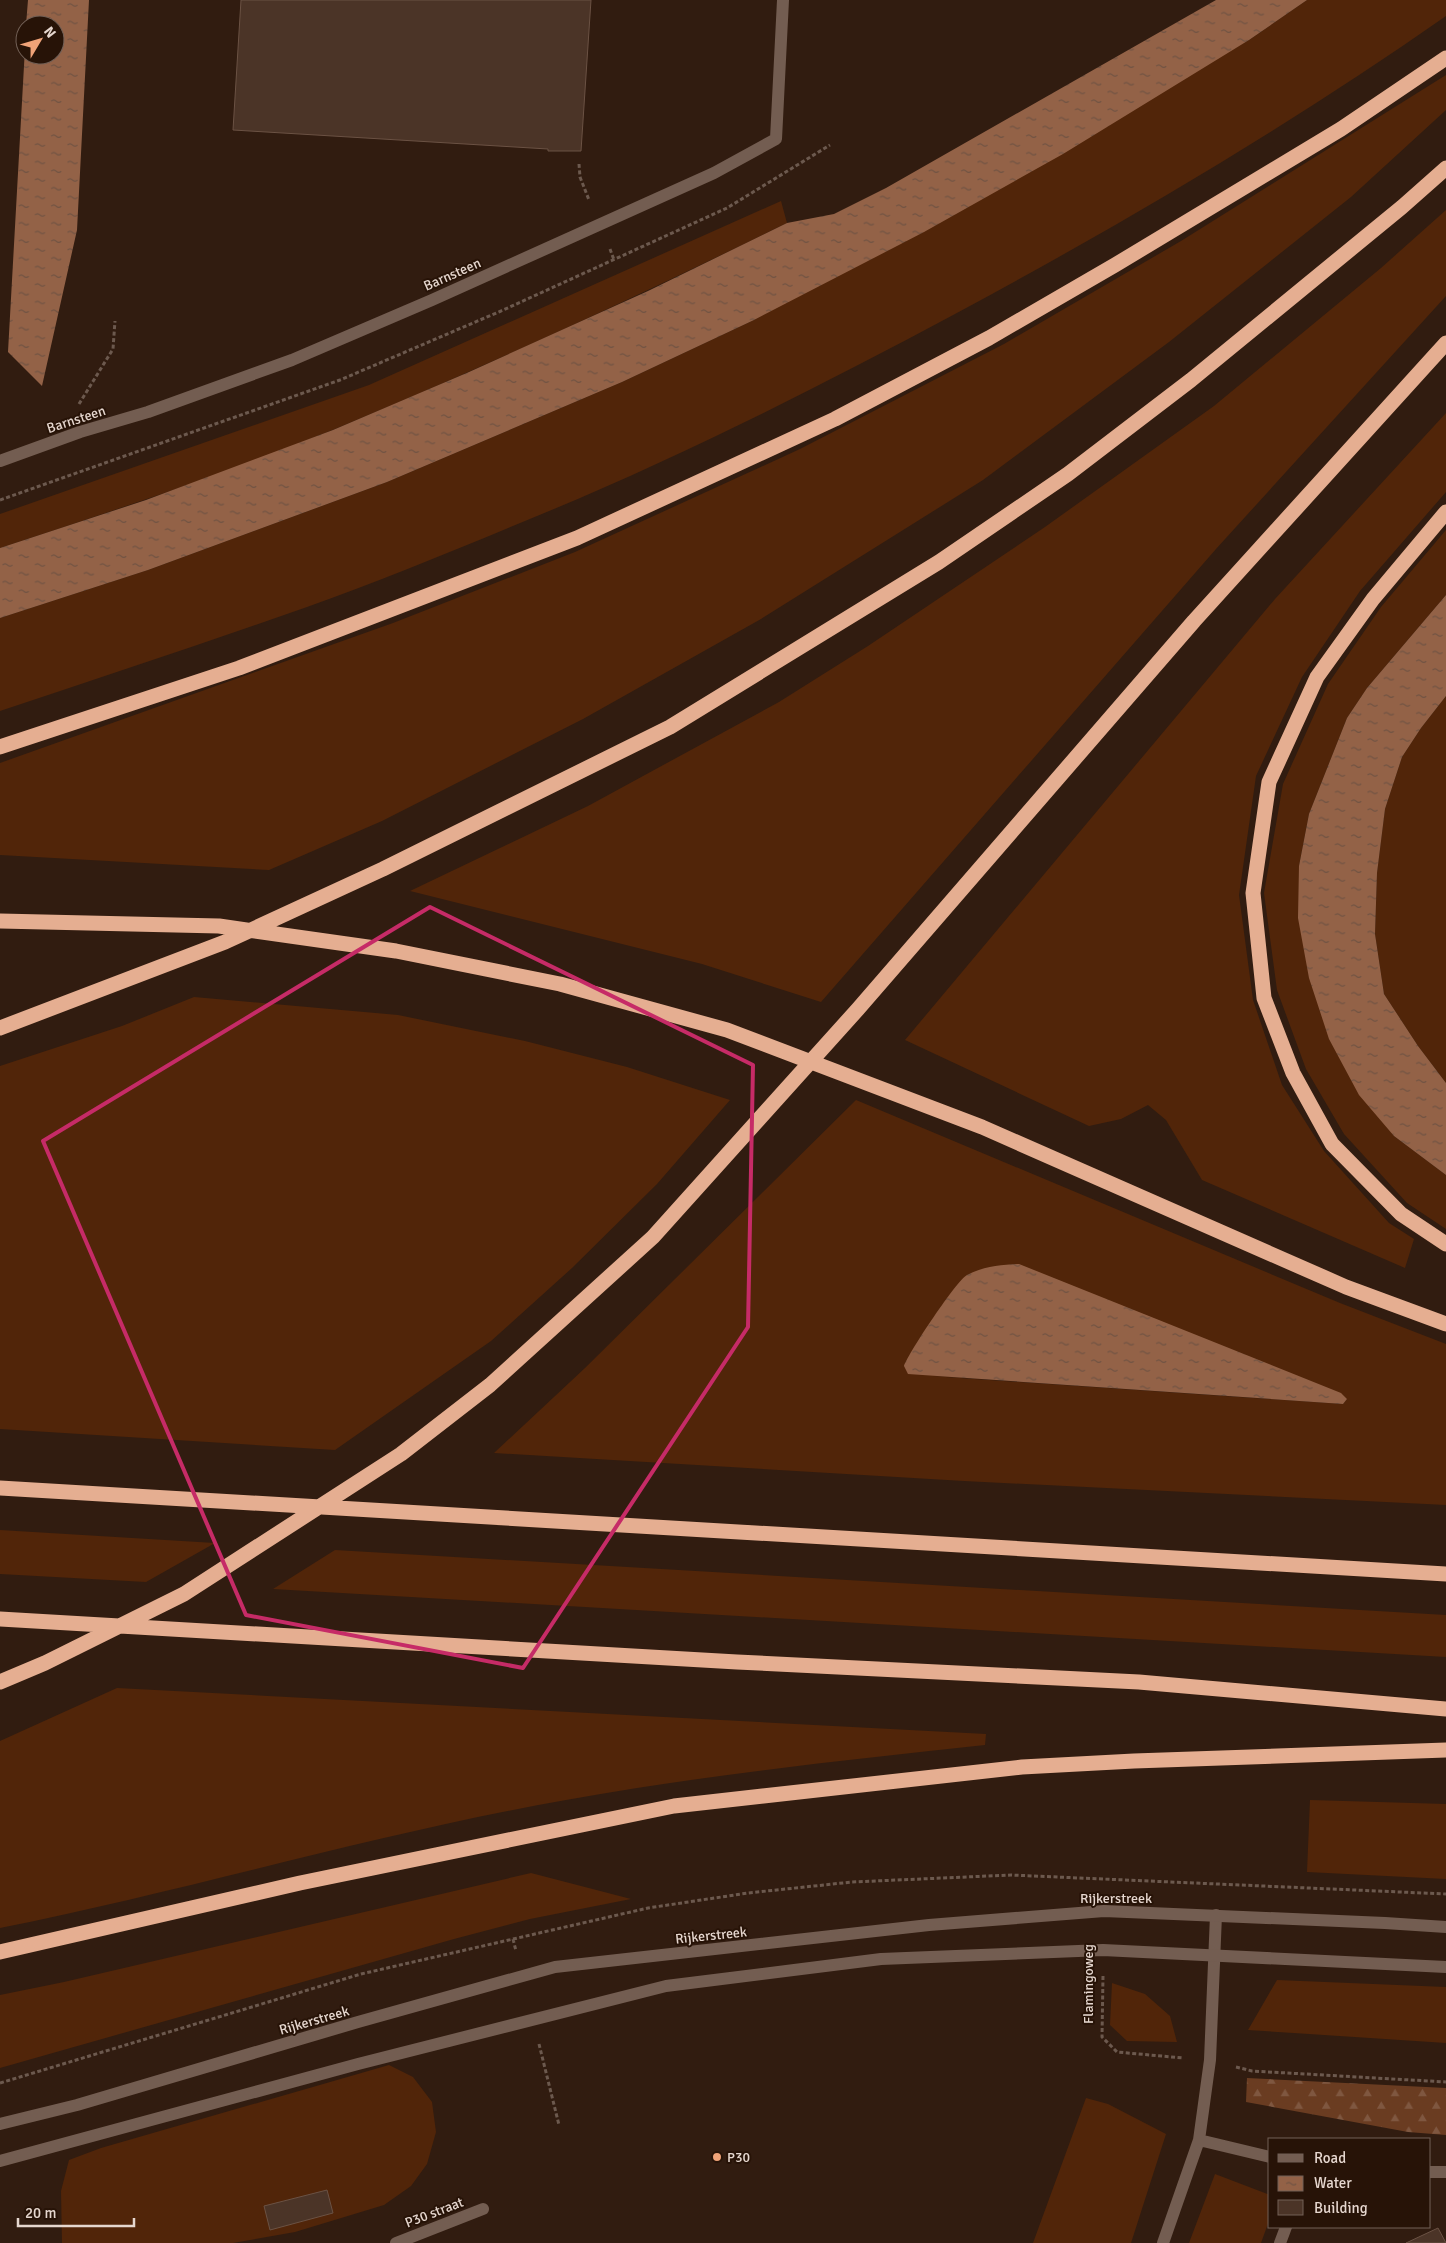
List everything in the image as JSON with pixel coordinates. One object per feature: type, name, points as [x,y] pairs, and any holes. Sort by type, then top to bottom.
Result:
[{"type":"highway","points":[[0,747],[238,668],[577,538],[835,419],[989,338],[1115,266],[1341,128],[1446,58]]},
{"type":"highway","points":[[0,1028],[224,942],[384,868],[670,727],[939,562],[1068,474],[1191,380],[1402,208],[1446,168]]},
{"type":"highway","points":[[0,1682],[45,1663],[184,1594],[400,1454],[490,1385],[653,1237],[762,1119],[1194,621],[1446,343]]},
{"type":"highway","points":[[1446,512],[1373,599],[1317,677],[1269,782],[1254,893],[1264,998],[1293,1074],[1332,1144],[1401,1214],[1446,1244]]},
{"type":"highway","points":[[0,921],[219,926],[396,951],[560,984],[727,1030],[982,1128],[1346,1288],[1446,1324]]},
{"type":"highway","points":[[0,1488],[1446,1574]]},
{"type":"highway","points":[[0,1619],[737,1662],[1139,1682],[1446,1708]]},
{"type":"highway","points":[[0,1952],[300,1883],[674,1806],[1022,1767],[1134,1761],[1446,1750]]},
{"type":"street","name":"Barnsteen","points":[[0,460],[80,432],[148,412],[292,360],[432,300],[714,173],[776,138],[783,0]]},
{"type":"street","name":"Rijkerstreek","points":[[0,2124],[77,2105],[358,2022],[555,1967],[929,1925],[1104,1911],[1446,1927]]},
{"type":"street","points":[[1163,2243],[1199,2140],[1210,2060],[1216,1915]]},
{"type":"street","points":[[0,2161],[358,2064],[666,1986],[882,1959],[1103,1950],[1446,1967]]},
{"type":"street","points":[[1199,2140],[1268,2157]]},
{"type":"street","points":[[1431,2172],[1446,2172]]},
{"type":"street","name":"P30 straat","points":[[396,2243],[483,2209]]},
{"type":"street","points":[[1280,2243],[1286,2228]]},
{"type":"path","points":[[0,500],[340,380],[483,319],[727,208],[830,145]]},
{"type":"path","points":[[80,432],[76,409],[113,348],[115,321]]},
{"type":"path","points":[[1104,1911],[1106,1878]]},
{"type":"path","name":"Flamingoweg","points":[[1103,1950],[1102,2037],[1117,2052],[1210,2060],[1252,2071],[1446,2082]]},
{"type":"highlighted area","points":[[430,907],[753,1065],[748,1327],[523,1668],[246,1615],[43,1141]]},
{"type":"shaded area","points":[[1307,0],[1446,0],[1446,16],[1387,57],[1266,135],[1081,245],[849,370],[689,449],[580,498],[334,597],[0,711],[0,618],[148,570],[387,482],[622,382],[754,320],[1249,40]]},
{"type":"shaded area","points":[[1446,75],[1446,110],[1351,197],[1169,342],[983,480],[761,619],[583,719],[382,821],[269,870],[0,855],[0,763],[393,623],[575,552],[800,449],[1004,344],[1181,241]]},
{"type":"shaded area","points":[[781,201],[787,223],[619,304],[506,355],[335,429],[252,461],[0,548],[0,514],[369,385]]},
{"type":"shaded area","points":[[1446,210],[1446,296],[1216,549],[821,1002],[702,964],[410,891],[588,806],[779,702],[868,646],[1045,527],[1214,406],[1381,268]]},
{"type":"shaded area","points":[[1446,413],[1446,492],[1360,591],[1302,677],[1256,776],[1239,895],[1253,1000],[1282,1085],[1324,1151],[1389,1223],[1414,1239],[1405,1268],[1202,1180],[1166,1120],[1148,1105],[1121,1119],[1089,1126],[905,1040],[1275,599]]},
{"type":"shaded area","points":[[1446,530],[1446,595],[1367,688],[1347,718],[1309,814],[1299,866],[1394,1136],[1446,1175],[1446,1229],[1407,1203],[1344,1134],[1306,1069],[1277,990],[1264,893],[1283,784],[1328,684],[1381,607]]},
{"type":"shaded area","points":[[1446,696],[1446,1083],[1418,1046],[1384,994],[1375,934],[1377,873],[1385,809],[1402,757],[1421,728]]},
{"type":"shaded area","points":[[194,997],[398,1015],[525,1041],[627,1067],[730,1100],[657,1184],[572,1268],[491,1341],[335,1450],[0,1429],[0,1066],[122,1026]]},
{"type":"shaded area","points":[[856,1100],[1340,1303],[1446,1344],[1446,1505],[964,1481],[494,1453],[585,1368]],"holes":[[[931,1376],[1347,1399],[1343,1404]]]},
{"type":"shaded area","points":[[0,1530],[215,1543],[146,1582],[0,1574]]},
{"type":"shaded area","points":[[335,1550],[1446,1615],[1446,1657],[273,1589]]},
{"type":"shaded area","points":[[117,1688],[986,1734],[985,1745],[828,1762],[566,1800],[353,1845],[141,1897],[0,1928],[0,1741]]},
{"type":"shaded area","points":[[1310,1800],[1446,1804],[1446,1879],[1307,1872]]},
{"type":"shaded area","points":[[531,1873],[631,1899],[530,1919],[454,1939],[0,2068],[0,1995],[64,1982]]},
{"type":"shaded area","points":[[1277,1980],[1446,1987],[1446,2043],[1248,2030]]},
{"type":"shaded area","points":[[1112,1983],[1145,1994],[1170,2016],[1177,2042],[1127,2041],[1110,2025]]},
{"type":"shaded area","points":[[389,2065],[413,2077],[432,2102],[436,2132],[427,2164],[411,2186],[384,2205],[295,2232],[233,2243],[62,2243],[61,2191],[69,2160],[101,2148]]},
{"type":"shaded area","points":[[1086,2098],[1108,2104],[1166,2134],[1131,2243],[1033,2243]]},
{"type":"shaded area","points":[[1215,2174],[1268,2194],[1268,2224],[1261,2243],[1189,2243]]},
{"type":"green space","points":[[1247,2078],[1446,2088],[1446,2135],[1408,2132],[1246,2102]]},
{"type":"water","points":[[28,0],[89,0],[77,230],[42,386],[8,352],[24,65],[65,65],[65,15],[27,15]]},
{"type":"water","points":[[1216,0],[1307,0],[1249,40],[1063,154],[924,232],[754,320],[622,382],[387,482],[148,570],[0,618],[0,548],[146,500],[333,430],[469,372],[648,291],[787,223],[834,214],[886,188]]},
{"type":"water","points":[[1446,595],[1446,696],[1421,728],[1402,757],[1385,809],[1377,873],[1375,934],[1384,994],[1418,1046],[1446,1083],[1446,1175],[1394,1136],[1359,1095],[1329,1039],[1309,978],[1298,918],[1299,866],[1309,814],[1347,718],[1367,688]]},
{"type":"water","points":[[1019,1264],[1341,1393],[1347,1399],[1343,1404],[908,1374],[904,1366],[908,1358],[934,1317],[954,1289],[967,1275],[986,1268]]},
{"type":"building","points":[[241,0],[591,0],[581,151],[548,151],[548,149],[233,130]]},
{"type":"building","points":[[327,2190],[333,2213],[270,2230],[264,2206]]},
{"type":"building","points":[[1438,2228],[1446,2243],[1406,2243]]},
{"type":"place","name":"P30","points":[[717,2157]]}]
